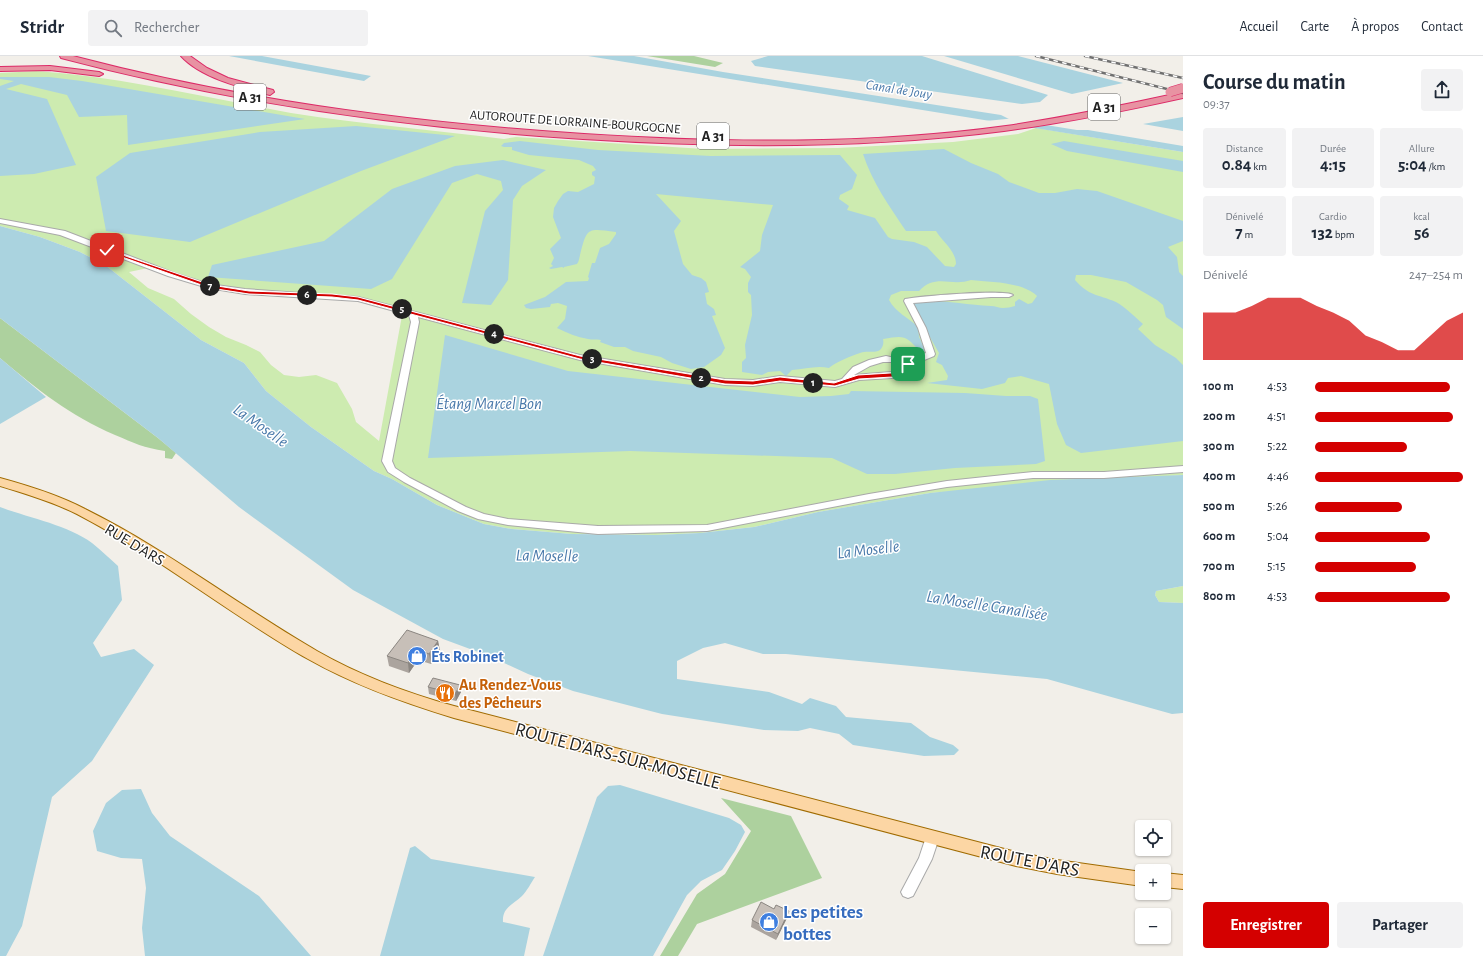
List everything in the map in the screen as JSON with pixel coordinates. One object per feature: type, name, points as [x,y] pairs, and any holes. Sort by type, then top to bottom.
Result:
[{"type":"highway","points":[[55,56],[107,68]]},
{"type":"highway","name":"AUTOROUTE DE LORRAINE-BOURGOGNE","points":[[64,56],[107,68],[179,84],[268,101],[373,116],[475,128],[582,137],[680,141],[830,141],[914,137],[998,129],[1056,121],[1111,112],[1183,95]]},
{"type":"highway","name":"AUTOROUTE DE LORRAINE-BOURGOGNE","points":[[88,56],[142,70],[218,86],[349,107],[521,126],[681,136],[828,136],[908,132],[1036,118],[1101,107],[1183,88]]},
{"type":"highway","points":[[185,56],[201,68],[217,76],[244,86],[349,107]]},
{"type":"highway","points":[[0,69],[34,67],[68,69],[244,100],[268,101]]},
{"type":"main road","name":"RUE D'ARS","points":[[0,482],[32,492],[92,518],[123,535],[262,623]]},
{"type":"main road","name":"ROUTE D'ARS-SUR-MOSELLE","points":[[262,623],[313,655],[342,670],[444,709],[925,836]]},
{"type":"main road","name":"ROUTE D'ARS","points":[[925,836],[1016,859],[1057,867],[1135,877]]},
{"type":"main road","points":[[1171,881],[1183,882]]},
{"type":"street","points":[[0,221],[63,234],[160,270],[210,286],[249,292],[332,296],[358,299],[580,357],[725,382],[753,383],[780,379],[835,384],[858,377],[892,375],[908,369],[908,364]]},
{"type":"street","points":[[845,381],[849,375],[858,368],[883,359],[908,364],[930,354],[922,328],[908,301],[926,298],[1001,294],[1009,295]]},
{"type":"street","points":[[413,313],[415,322],[387,461],[391,470],[406,480],[462,509],[482,517],[508,522],[598,530],[708,528],[869,497],[947,484],[1033,475],[1104,475],[1183,469]]},
{"type":"street","points":[[908,892],[924,866],[930,849],[925,836]]},
{"type":"green space","points":[[647,56],[694,56],[723,63],[715,67]]},
{"type":"green space","points":[[37,71],[101,78],[291,113],[371,124],[504,139],[516,137],[704,149],[837,148],[953,142],[1018,134],[1036,128],[1183,152],[1183,475],[930,493],[818,512],[754,527],[700,533],[656,535],[572,534],[512,529],[484,524],[437,505],[392,479],[374,471],[311,427],[266,391],[244,363],[201,340],[105,265],[80,252],[40,237],[0,226],[0,73]],"holes":[[[153,267],[210,286],[249,292],[358,299],[403,310],[379,441],[356,422],[352,409],[337,383],[316,375],[299,377],[284,375],[271,365],[260,352],[226,337],[209,327],[174,299],[148,288],[129,272]]]},
{"type":"green space","points":[[0,318],[158,438],[176,453],[172,459],[165,458],[165,451],[134,443],[83,419],[54,401],[14,370],[0,358]]},
{"type":"green space","points":[[1183,586],[1183,603],[1159,602],[1155,595],[1156,591]]},
{"type":"green space","points":[[721,798],[791,816],[822,878],[697,924],[678,956],[660,956],[697,894],[725,874],[751,831]]},
{"type":"water","points":[[229,56],[262,56],[371,76],[364,81]]},
{"type":"water","points":[[588,56],[634,56],[723,72],[1001,115],[1009,119],[1077,130],[1088,130],[1183,146],[1183,152]]},
{"type":"water","points":[[768,56],[922,56],[1048,95],[1040,102],[1022,104],[755,66],[751,61]]},
{"type":"water","points":[[944,56],[1018,56],[1123,83],[1072,94]]},
{"type":"water","points":[[0,77],[49,77],[82,81],[305,119],[128,145],[127,115],[79,117],[67,95],[21,84],[6,89],[47,99],[76,165],[34,174],[0,176],[0,86],[14,81],[0,79]]},
{"type":"water","points":[[1183,117],[1183,131],[1143,124]]},
{"type":"water","points":[[356,126],[455,136],[361,171],[190,242],[106,231],[96,177],[130,153],[260,132]]},
{"type":"water","points":[[520,141],[598,150],[711,156],[840,155],[857,175],[852,189],[840,195],[839,199],[849,206],[847,210],[875,218],[888,237],[892,239],[914,242],[927,247],[945,266],[954,267],[956,264],[954,255],[948,246],[936,231],[906,231],[876,184],[863,154],[944,149],[971,163],[998,174],[1009,182],[1039,193],[1055,193],[1077,189],[1097,191],[1183,221],[1183,241],[1168,247],[1177,257],[1179,272],[1183,276],[1183,329],[1166,317],[1163,305],[1157,300],[1126,282],[1091,275],[1076,275],[1075,280],[1089,292],[1116,302],[1126,309],[1143,324],[1138,329],[1155,345],[1176,358],[1183,365],[1183,441],[1081,453],[1066,445],[1057,424],[1049,384],[1021,376],[1008,378],[1005,383],[982,389],[927,383],[947,380],[948,376],[942,365],[936,362],[939,353],[910,302],[940,301],[1004,308],[1015,306],[1015,302],[1019,299],[1028,304],[1032,303],[1037,296],[1031,291],[1015,285],[997,282],[971,280],[964,282],[938,281],[925,286],[919,291],[901,291],[891,295],[889,300],[892,304],[899,312],[918,327],[919,337],[926,352],[921,352],[905,338],[896,337],[883,339],[883,346],[878,351],[856,354],[829,368],[815,367],[792,370],[786,376],[780,371],[768,372],[762,375],[742,372],[742,362],[746,358],[745,345],[752,315],[751,295],[748,292],[748,283],[751,277],[745,269],[740,267],[760,251],[762,235],[773,205],[656,194],[681,221],[674,231],[683,264],[692,275],[701,278],[706,282],[709,292],[705,293],[707,304],[714,309],[716,315],[712,316],[725,348],[721,355],[704,367],[691,369],[672,363],[661,357],[633,351],[625,347],[614,347],[600,342],[601,340],[584,338],[565,332],[557,328],[565,319],[567,306],[558,303],[551,304],[550,307],[531,309],[526,308],[524,305],[545,297],[566,282],[588,281],[592,263],[595,263],[600,248],[609,244],[616,232],[594,230],[590,232],[584,239],[577,264],[564,268],[549,268],[553,266],[551,264],[554,258],[550,249],[561,238],[553,217],[554,208],[563,194],[568,191],[578,192],[594,184],[595,177],[592,175],[592,172],[596,170],[593,166],[579,160],[529,155],[512,150],[512,147],[501,146],[504,143]]},
{"type":"water","points":[[1064,141],[1183,161],[1183,172],[1067,151],[1051,144]]},
{"type":"water","points":[[503,160],[546,170],[522,186],[513,200],[508,280],[491,305],[462,303],[485,211],[503,190],[501,181],[477,174],[452,183],[392,279],[371,289],[208,277],[212,265],[324,241],[392,189],[455,166]]},
{"type":"water","points":[[0,226],[40,237],[80,252],[105,265],[201,340],[244,363],[266,391],[311,427],[374,471],[392,479],[437,505],[484,524],[512,529],[572,534],[656,535],[700,533],[754,527],[818,512],[930,493],[1050,480],[1183,475],[1183,586],[1156,591],[1155,595],[1159,602],[1183,603],[1183,713],[1172,714],[1047,679],[786,654],[763,654],[725,643],[703,648],[677,661],[677,679],[769,692],[802,704],[810,698],[836,706],[846,717],[911,723],[930,737],[953,745],[959,750],[954,755],[924,756],[853,745],[839,734],[810,728],[798,731],[764,730],[662,714],[573,691],[528,674],[489,656],[443,639],[353,590],[239,507],[158,438],[0,318]]},
{"type":"water","name":"Étang Marcel Bon","points":[[445,335],[568,371],[800,397],[849,394],[851,391],[1030,396],[1038,399],[1045,461],[1036,464],[955,468],[895,474],[867,474],[832,458],[630,451],[428,458]]},
{"type":"water","points":[[0,358],[46,397],[0,424]]},
{"type":"water","points":[[0,507],[72,531],[92,543],[118,566],[122,600],[93,643],[101,657],[134,649],[154,665],[92,761],[52,797],[22,926],[6,956],[0,956]]},
{"type":"water","points":[[620,785],[729,818],[741,825],[745,832],[735,851],[722,870],[701,881],[687,895],[653,956],[543,956],[597,797],[608,786]]},
{"type":"water","points":[[141,789],[152,813],[170,836],[259,896],[311,956],[145,956],[142,928],[146,888],[142,859],[121,858],[97,851],[93,831],[106,803],[122,790]]},
{"type":"water","points":[[415,846],[431,859],[535,877],[524,894],[506,910],[503,917],[503,922],[530,928],[524,956],[380,956],[410,848]]},
{"type":"pier","points":[[1016,118],[1058,124],[1027,128],[986,121]]},
{"type":"building","points":[[407,630],[438,641],[429,654],[417,649],[408,663],[387,656]]},
{"type":"building","points":[[433,678],[460,685],[455,694],[428,687]]},
{"type":"building","name":"Les petites bottes","points":[[761,902],[774,909],[776,905],[789,911],[778,934],[752,920]]},
{"type":"railway","points":[[1036,56],[1183,93]]},
{"type":"railway","points":[[1085,56],[1183,78]]},
{"type":"place","name":"Éts Robinet","points":[[417,656]]},
{"type":"place","name":"Au Rendez-Vous des Pêcheurs","points":[[445,693]]},
{"type":"place","name":"Les petites bottes","points":[[769,922]]},
{"type":"route","points":[[107,250],[197,283],[210,286],[249,292],[332,296],[358,299],[580,357],[725,382],[753,383],[780,379],[835,384],[858,377],[892,375],[908,369],[908,364]]},
{"type":"water label","name":"Canal de Jouy","points":[[899,89]]},
{"type":"water label","name":"La Moselle","points":[[261,425]]},
{"type":"water label","name":"La Moselle","points":[[868,549]]},
{"type":"water label","name":"La Moselle","points":[[547,555]]},
{"type":"water label","name":"La Moselle Canalisée","points":[[987,605]]}]
